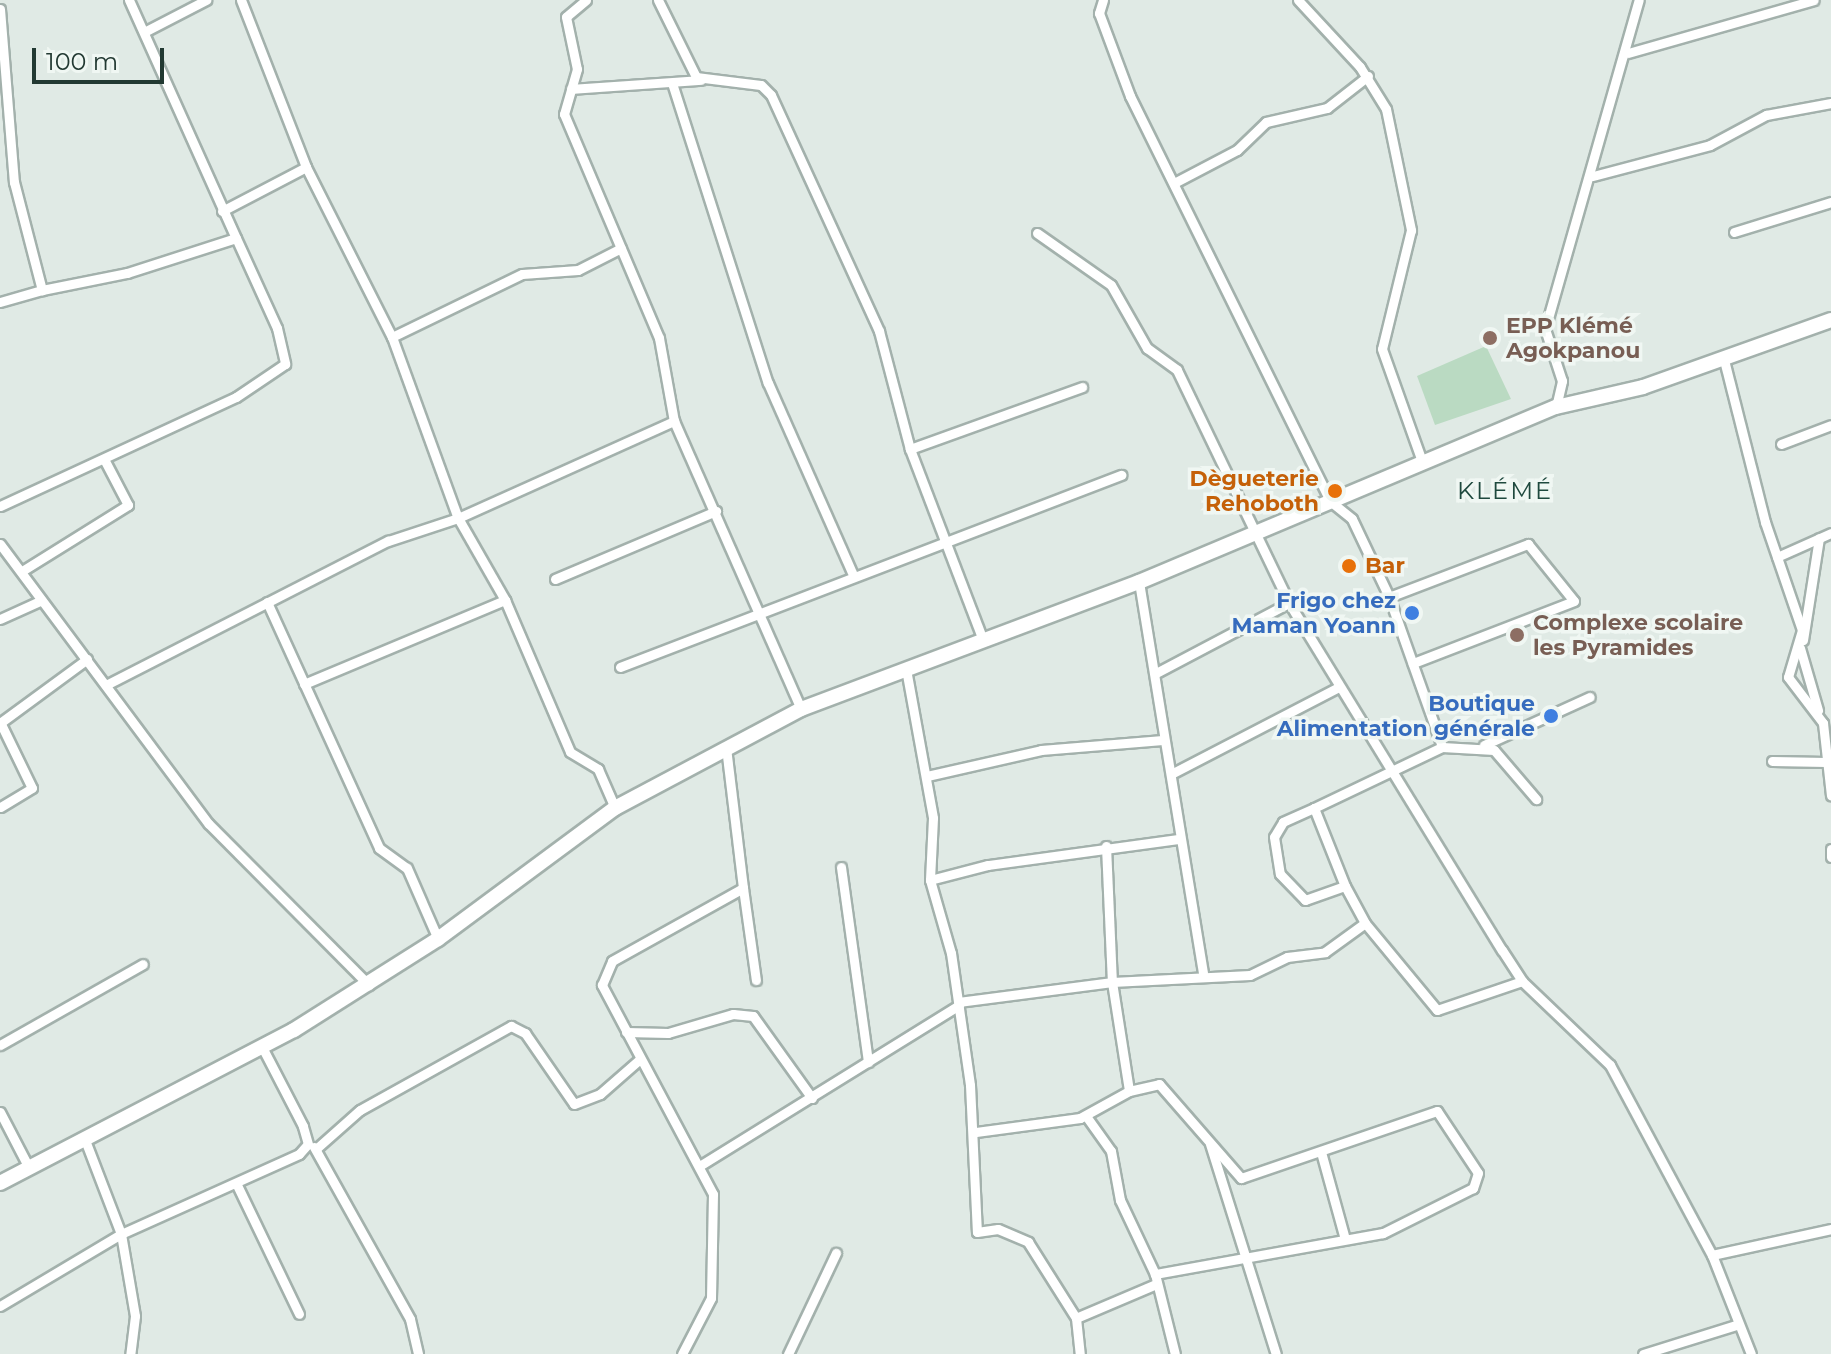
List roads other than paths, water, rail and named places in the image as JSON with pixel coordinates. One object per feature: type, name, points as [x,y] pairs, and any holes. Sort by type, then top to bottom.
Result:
[{"type":"street","points":[[0,506],[104,459],[170,421],[236,397],[285,364],[277,328],[222,211],[146,31],[129,0]]},
{"type":"street","points":[[146,31],[206,0]]},
{"type":"street","points":[[241,0],[306,167],[392,337],[458,518],[505,600],[570,752],[598,769],[615,808]]},
{"type":"street","points":[[586,0],[566,17],[577,69],[564,114],[659,338],[674,421],[801,709]]},
{"type":"street","points":[[658,0],[701,80]]},
{"type":"street","points":[[1103,0],[1099,13],[1130,96],[1330,501],[1352,519],[1389,597],[1442,747]]},
{"type":"street","points":[[1298,0],[1368,76],[1386,109],[1411,230],[1382,349],[1423,464]]},
{"type":"street","points":[[1556,407],[1562,381],[1545,329],[1593,176],[1628,53],[1639,0]]},
{"type":"street","points":[[1628,53],[1814,0]]},
{"type":"street","points":[[0,9],[14,182],[42,290]]},
{"type":"street","points":[[1174,183],[1237,150],[1266,122],[1316,113],[1368,76]]},
{"type":"street","points":[[571,89],[701,80],[761,85],[771,95],[879,331],[910,449],[982,638]]},
{"type":"street","points":[[672,83],[768,383],[852,573]]},
{"type":"street","points":[[1593,176],[1710,145],[1766,115],[1831,103]]},
{"type":"street","points":[[222,211],[306,167]]},
{"type":"street","points":[[1734,232],[1831,202]]},
{"type":"street","points":[[1037,233],[1111,285],[1147,348],[1177,370],[1289,603],[1522,981],[1610,1065],[1712,1255],[1736,1325],[1751,1354]]},
{"type":"street","points":[[0,302],[127,273],[236,238]]},
{"type":"street","points":[[392,337],[522,274],[578,270],[621,248]]},
{"type":"street","points":[[0,1183],[262,1047],[369,985],[438,939],[615,808],[726,746],[801,709],[982,638],[1139,582],[1556,407],[1643,387],[1723,355],[1831,320]]},
{"type":"street","points":[[1723,355],[1777,557],[1789,579],[1800,646],[1820,717],[1831,796]]},
{"type":"street","points":[[910,449],[1082,387]]},
{"type":"street","points":[[106,685],[388,541],[458,518],[674,421]]},
{"type":"street","points":[[1781,444],[1831,425]]},
{"type":"street","points":[[22,571],[128,505],[104,459]]},
{"type":"street","points":[[620,667],[852,573],[945,543],[1121,475]]},
{"type":"street","points":[[555,579],[716,511]]},
{"type":"street","points":[[1777,557],[1831,533]]},
{"type":"street","points":[[1819,538],[1809,632],[1788,677],[1820,717]]},
{"type":"street","points":[[0,544],[209,824],[369,985]]},
{"type":"street","points":[[1389,597],[1528,544],[1574,601],[1413,663]]},
{"type":"street","points":[[1139,582],[1203,973]]},
{"type":"street","points":[[304,684],[505,600]]},
{"type":"street","points":[[0,619],[40,601]]},
{"type":"street","points":[[267,602],[379,848],[407,868],[438,939]]},
{"type":"street","points":[[1156,673],[1289,603]]},
{"type":"street","points":[[0,807],[32,788],[0,723],[87,659]]},
{"type":"street","points":[[906,669],[927,776],[930,880],[959,1004],[976,1132],[979,1236],[998,1229],[1028,1242],[1076,1318],[1080,1354]]},
{"type":"street","points":[[1171,774],[1339,687]]},
{"type":"street","points":[[1345,886],[1305,900],[1280,874],[1275,830],[1391,769],[1442,747],[1484,745],[1590,697]]},
{"type":"street","points":[[927,776],[1041,750],[1163,740]]},
{"type":"street","points":[[1484,745],[1536,799]]},
{"type":"street","points":[[726,746],[756,980]]},
{"type":"street","points":[[1772,761],[1826,762]]},
{"type":"street","points":[[1314,808],[1345,886],[1365,923],[1440,1012],[1522,981]]},
{"type":"street","points":[[930,880],[1106,846],[1179,839]]},
{"type":"street","points":[[1106,846],[1112,982],[1129,1091]]},
{"type":"street","points":[[1831,849],[1831,857]]},
{"type":"street","points":[[841,867],[868,1062]]},
{"type":"street","points":[[682,1354],[712,1294],[713,1194],[701,1165],[602,985],[605,969],[743,888]]},
{"type":"street","points":[[701,1165],[755,1137],[793,1103],[812,1098],[840,1073],[868,1062],[959,1004],[1112,982],[1203,973],[1250,975],[1287,957],[1325,952],[1365,923]]},
{"type":"street","points":[[0,1045],[143,964]]},
{"type":"street","points":[[626,1032],[668,1033],[733,1014],[753,1016],[812,1098]]},
{"type":"street","points":[[0,1306],[121,1234],[286,1165],[360,1110],[511,1026],[525,1033],[574,1104],[600,1094],[640,1059]]},
{"type":"street","points":[[262,1047],[313,1146],[410,1319],[418,1354]]},
{"type":"street","points":[[976,1132],[1086,1116],[1129,1091],[1159,1084],[1247,1180],[1437,1111],[1478,1173],[1473,1188],[1418,1216],[1345,1239],[1246,1256],[1155,1279],[1076,1318]]},
{"type":"street","points":[[0,1112],[29,1168]]},
{"type":"street","points":[[1086,1116],[1111,1151],[1120,1200],[1155,1279],[1175,1354]]},
{"type":"street","points":[[1208,1137],[1276,1354]]},
{"type":"street","points":[[85,1140],[121,1234],[135,1316],[130,1354]]},
{"type":"street","points":[[1321,1152],[1345,1239]]},
{"type":"street","points":[[237,1185],[299,1314]]},
{"type":"street","points":[[1712,1255],[1831,1229]]},
{"type":"street","points":[[788,1354],[836,1253]]},
{"type":"street","points":[[1644,1354],[1736,1325]]},
{"type":"place","name":"EPP Klémé Agokpanou","points":[[1490,338]]},
{"type":"place","name":"Dègueterie Rehoboth","points":[[1335,491]]},
{"type":"place","name":"Bar","points":[[1349,566]]},
{"type":"place","name":"Frigo chez Maman Yoann","points":[[1412,613]]},
{"type":"place","name":"Complexe scolaire les Pyramides","points":[[1517,635]]},
{"type":"place","name":"Boutique Alimentation générale","points":[[1551,716]]},
{"type":"district","name":"KLÉMÉ","points":[[1505,491]]}]
